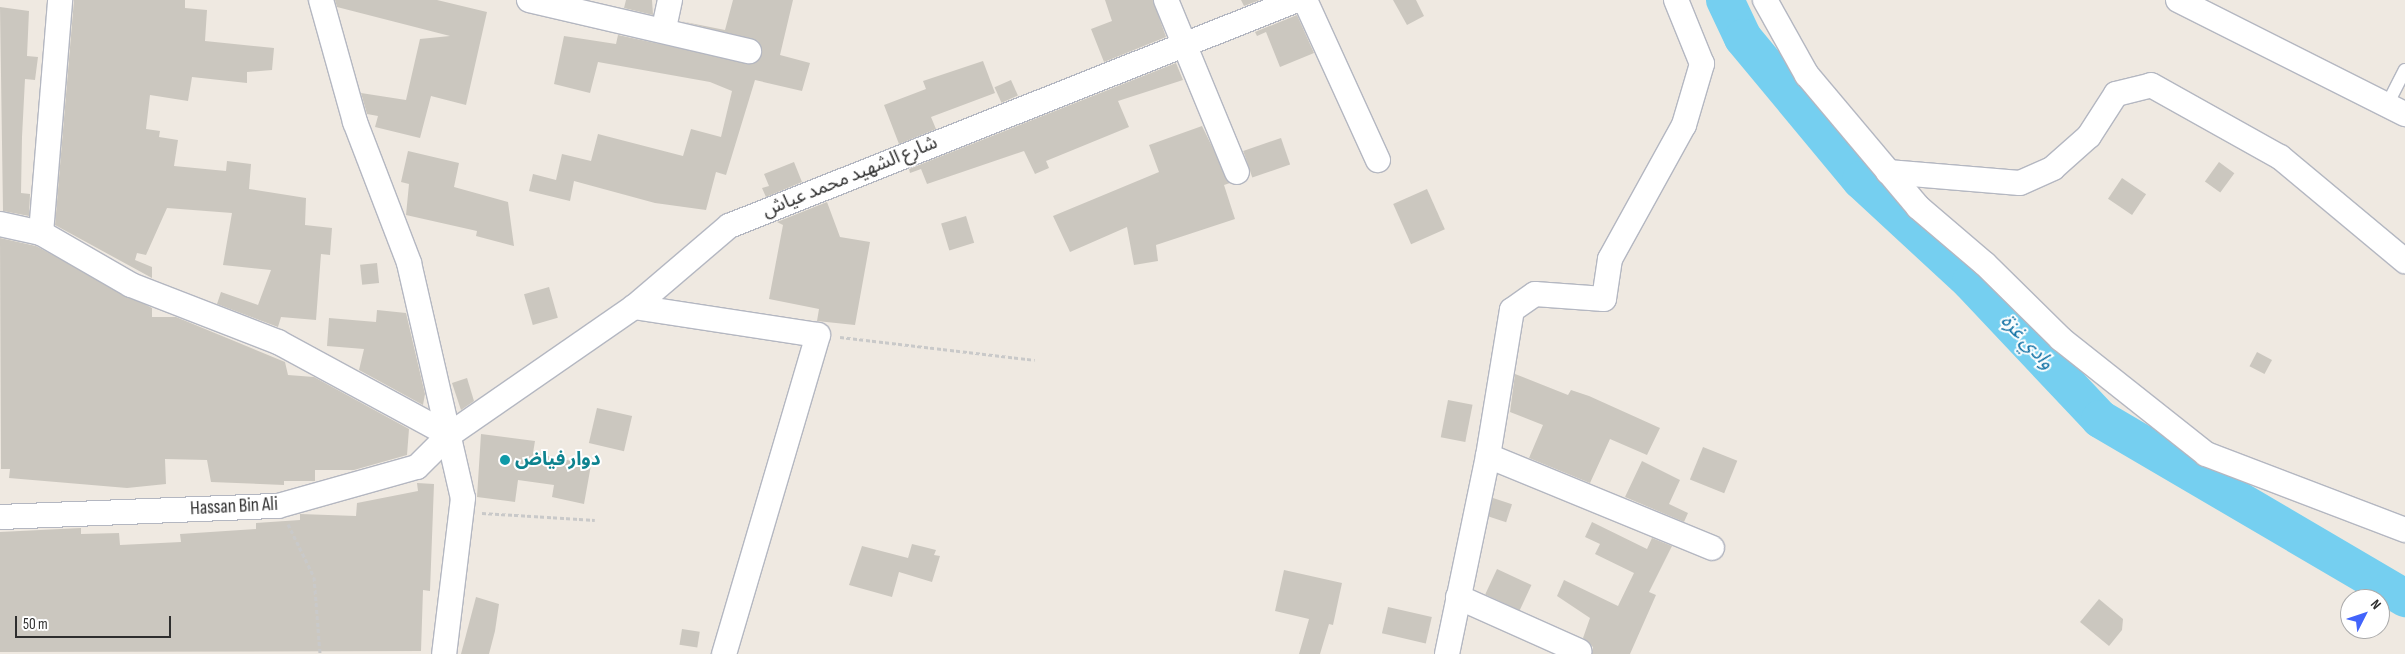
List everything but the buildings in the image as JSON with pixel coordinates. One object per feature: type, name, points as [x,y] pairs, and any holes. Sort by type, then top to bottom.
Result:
[{"type":"street","points":[[41,233],[60,0]]},
{"type":"street","points":[[321,0],[355,122],[409,264],[463,498],[444,654]]},
{"type":"street","points":[[529,0],[664,28],[749,51]]},
{"type":"street","points":[[664,28],[670,0]]},
{"type":"street","points":[[1166,0],[1182,48],[1237,172]]},
{"type":"street","name":"شارع الشهيد محمد عياش","points":[[449,434],[634,308],[729,226],[1076,85],[1182,48],[1297,0]]},
{"type":"street","points":[[1305,0],[1378,160]]},
{"type":"street","points":[[1447,654],[1488,456],[1512,310],[1536,294],[1604,299],[1610,259],[1684,125],[1702,64],[1676,0]]},
{"type":"street","points":[[1765,0],[1807,75],[1918,207],[1986,264],[2060,339],[2206,454],[2405,530]]},
{"type":"street","points":[[2178,0],[2397,109]]},
{"type":"street","points":[[1888,172],[2020,183],[2053,168],[2089,136],[2116,94],[2151,85],[2280,157],[2405,261]]},
{"type":"street","points":[[0,224],[41,233],[130,285],[278,342],[449,434]]},
{"type":"street","points":[[634,308],[818,335],[724,654]]},
{"type":"street","name":"Hassan Bin Ali","points":[[0,517],[278,506],[417,467],[449,434]]},
{"type":"street","points":[[1488,456],[1712,548]]},
{"type":"street","points":[[1458,597],[1579,651]]},
{"type":"lane","points":[[2397,109],[2405,70]]},
{"type":"path","points":[[818,335],[1035,360]]},
{"type":"path","points":[[278,506],[314,576],[320,654]]},
{"type":"path","points":[[461,512],[595,520]]},
{"type":"waterway","name":"وادي غزة","points":[[1725,0],[1743,38],[1861,180],[1971,282],[2100,419],[2405,598]]},
{"type":"place","name":"دوار فياض","points":[[505,460]]}]
